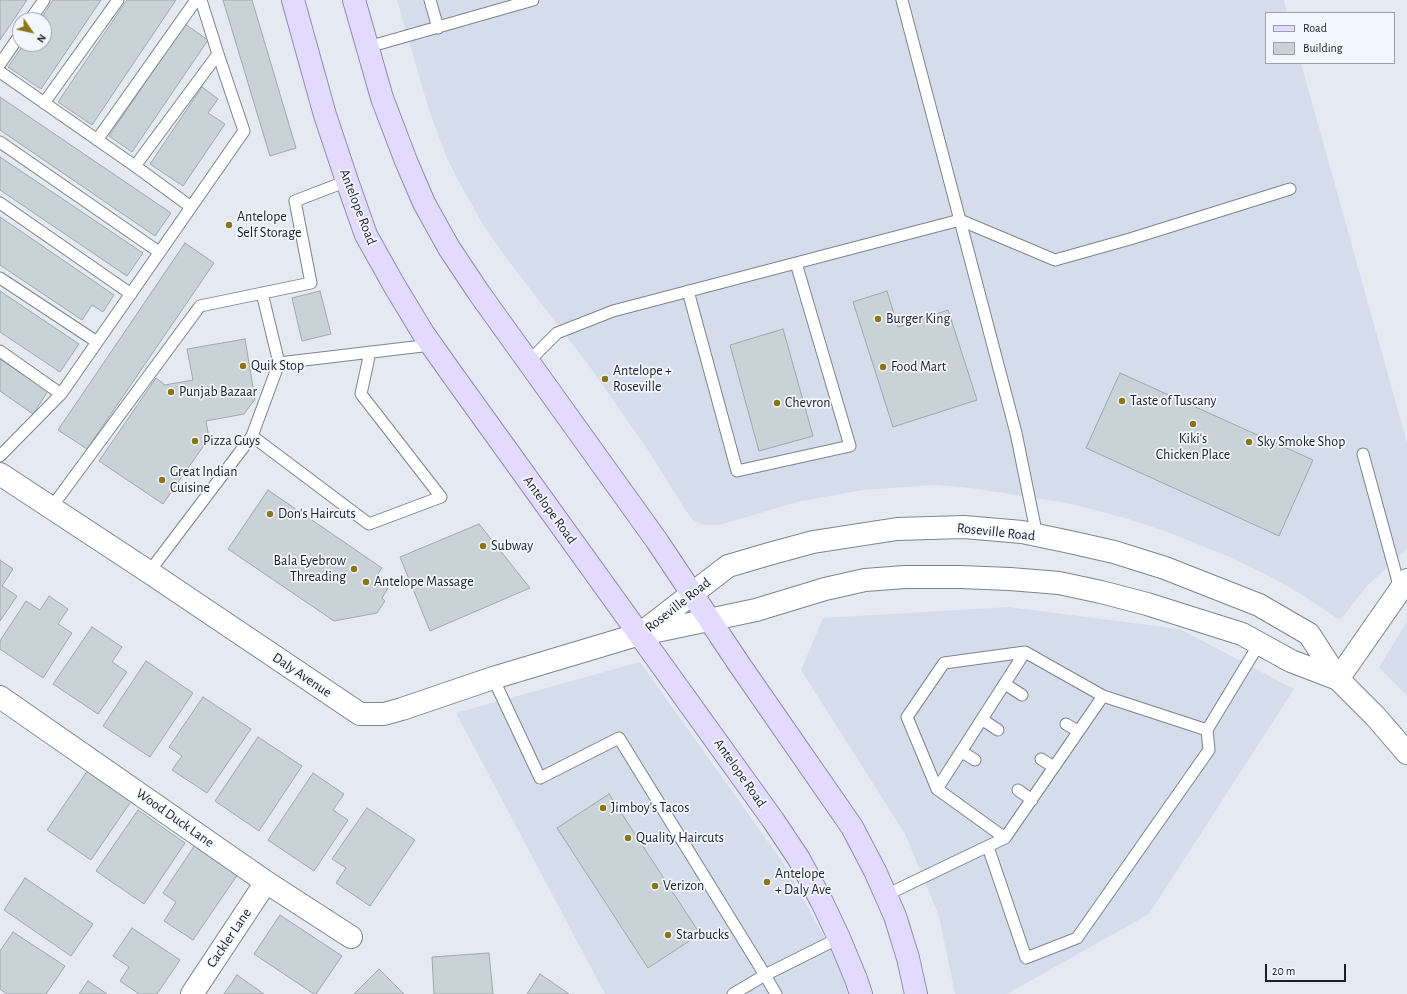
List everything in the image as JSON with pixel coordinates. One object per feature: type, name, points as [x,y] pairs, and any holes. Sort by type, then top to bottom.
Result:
[{"type":"main road","name":"Antelope Road","points":[[293,0],[325,115],[346,181],[366,235],[394,285],[432,345],[773,820],[799,859],[839,938],[861,994]]},
{"type":"main road","points":[[354,0],[382,98],[406,161],[424,203],[449,248],[479,293],[657,541],[852,827],[875,871],[897,923],[908,958],[916,994]]},
{"type":"main road","name":"Daly Avenue","points":[[0,474],[360,714],[384,714],[396,711],[493,678],[640,634]]},
{"type":"main road","name":"Roseville Road","points":[[640,634],[728,566],[813,542],[896,529],[964,527],[1022,532],[1114,552],[1165,568],[1259,605],[1309,634],[1338,679],[1375,716],[1407,753]]},
{"type":"main road","name":"Roseville Road","points":[[640,634],[756,610],[825,589],[865,580],[905,577],[1010,579],[1059,583],[1147,604],[1242,634],[1291,661],[1338,679]]},
{"type":"main road","points":[[1338,679],[1404,585]]},
{"type":"main road","name":"Wood Duck Lane","points":[[0,697],[266,882],[351,937]]},
{"type":"main road","name":"Cackler Lane","points":[[192,994],[266,882]]},
{"type":"lane","points":[[36,12],[44,0]]},
{"type":"lane","points":[[44,103],[118,0]]},
{"type":"lane","points":[[97,140],[196,0]]},
{"type":"lane","points":[[0,456],[62,394],[244,131],[201,0]]},
{"type":"lane","points":[[430,0],[438,28]]},
{"type":"lane","points":[[368,47],[533,0]]},
{"type":"lane","points":[[902,0],[1016,432],[1037,536]]},
{"type":"lane","points":[[0,64],[12,47]]},
{"type":"lane","points":[[135,166],[218,54]]},
{"type":"lane","points":[[0,72],[191,207]]},
{"type":"lane","points":[[0,142],[159,252]]},
{"type":"lane","points":[[51,508],[200,306],[311,283],[295,201],[346,181]]},
{"type":"lane","points":[[529,361],[557,333],[613,311],[960,220],[1056,260],[1130,239],[1290,189]]},
{"type":"lane","points":[[0,203],[131,294]]},
{"type":"lane","points":[[688,291],[737,471],[850,446],[796,263]]},
{"type":"lane","points":[[0,278],[97,342]]},
{"type":"lane","points":[[149,572],[252,436],[279,364],[262,293]]},
{"type":"lane","points":[[279,364],[432,345]]},
{"type":"lane","points":[[0,351],[62,394]]},
{"type":"lane","points":[[252,436],[369,524],[440,497],[361,394],[370,352]]},
{"type":"lane","points":[[1363,454],[1404,585]]},
{"type":"lane","points":[[988,846],[1026,958],[1077,938],[1209,750],[1207,730],[1259,644]]},
{"type":"lane","points":[[1006,838],[937,789],[907,717],[944,663],[1025,652],[1103,696],[1207,730]]},
{"type":"lane","points":[[937,789],[1025,652]]},
{"type":"lane","points":[[493,678],[540,778],[619,738],[776,994]]},
{"type":"lane","points":[[1005,684],[1022,695]]},
{"type":"lane","points":[[886,895],[1006,838],[1103,696]]},
{"type":"lane","points":[[982,720],[998,730]]},
{"type":"lane","points":[[1066,724],[1078,731]]},
{"type":"lane","points":[[962,752],[975,760]]},
{"type":"lane","points":[[1042,759],[1054,767]]},
{"type":"lane","points":[[1018,790],[1032,800]]},
{"type":"lane","points":[[734,994],[765,975],[839,938]]},
{"type":"shaded area","points":[[397,0],[1284,0],[1287,12],[1265,12],[1265,64],[1301,64],[1407,443],[1407,549],[1366,587],[1342,618],[1338,619],[1304,596],[1273,578],[1232,558],[1165,531],[1125,518],[1067,503],[971,488],[936,485],[863,490],[801,501],[719,525],[705,525],[698,523],[692,519],[686,511],[648,450],[590,367],[504,255],[482,223],[446,156],[429,110]]},
{"type":"shaded area","points":[[1008,607],[1180,629],[1294,689],[1149,914],[1007,994],[955,994],[939,916],[905,834],[801,670],[823,618]]},
{"type":"shaded area","points":[[1407,622],[1407,696],[1379,667]]},
{"type":"shaded area","points":[[640,662],[786,867],[837,961],[848,994],[605,994],[456,713]]},
{"type":"building","points":[[0,0],[27,0],[19,12],[12,12],[12,22],[0,40]]},
{"type":"building","points":[[53,0],[101,0],[41,89],[8,67],[18,52],[52,52],[52,12],[45,12]]},
{"type":"building","points":[[127,0],[176,0],[92,125],[58,102]]},
{"type":"building","points":[[223,0],[252,0],[296,148],[270,156]]},
{"type":"building","points":[[185,24],[208,40],[132,152],[109,136]]},
{"type":"building","points":[[202,87],[218,99],[208,113],[225,124],[183,186],[150,164]]},
{"type":"building","points":[[0,97],[171,213],[155,236],[0,130]]},
{"type":"building","points":[[0,157],[143,253],[127,276],[0,190]]},
{"type":"building","points":[[0,217],[114,295],[103,312],[92,305],[82,320],[0,265]]},
{"type":"building","points":[[185,243],[214,263],[87,449],[58,430]]},
{"type":"building","points":[[0,291],[79,344],[60,372],[0,332]]},
{"type":"building","points":[[320,291],[331,334],[302,341],[292,298]]},
{"type":"building","points":[[887,291],[898,327],[948,310],[977,400],[893,427],[853,302]]},
{"type":"building","points":[[783,329],[813,436],[759,451],[730,345]]},
{"type":"building","points":[[245,339],[255,399],[244,414],[206,421],[209,438],[163,504],[99,461],[156,378],[165,385],[193,380],[187,349]]},
{"type":"building","points":[[0,359],[48,391],[33,414],[0,391]]},
{"type":"building","points":[[1120,373],[1313,460],[1279,536],[1086,448]]},
{"type":"building","points":[[268,490],[382,568],[377,575],[386,580],[383,584],[388,588],[382,598],[385,601],[377,613],[334,621],[228,549]]},
{"type":"building","points":[[479,524],[530,588],[430,631],[400,557]]},
{"type":"building","points":[[0,560],[13,569],[2,586],[17,596],[0,621]]},
{"type":"building","points":[[49,596],[68,609],[58,624],[72,633],[43,678],[0,649],[0,641],[26,601],[40,610]]},
{"type":"building","points":[[92,627],[122,647],[112,662],[127,672],[98,714],[53,684]]},
{"type":"building","points":[[146,661],[193,693],[150,757],[103,726]]},
{"type":"building","points":[[203,697],[251,729],[207,793],[172,770],[182,756],[169,747]]},
{"type":"building","points":[[258,737],[302,766],[259,831],[215,801]]},
{"type":"building","points":[[88,770],[132,800],[91,860],[47,830]]},
{"type":"building","points":[[313,773],[344,794],[333,810],[348,820],[314,871],[268,840]]},
{"type":"building","points":[[609,794],[700,934],[648,968],[557,828]]},
{"type":"building","points":[[367,808],[415,840],[370,906],[336,883],[346,868],[332,859]]},
{"type":"building","points":[[138,810],[185,843],[144,904],[96,871]]},
{"type":"building","points":[[195,845],[238,874],[193,940],[164,921],[176,902],[163,893]]},
{"type":"building","points":[[25,878],[93,924],[71,956],[4,910]]},
{"type":"building","points":[[280,915],[342,956],[316,994],[254,954]]},
{"type":"building","points":[[132,928],[180,960],[157,994],[139,994],[120,981],[129,967],[113,956]]},
{"type":"building","points":[[13,932],[65,966],[46,994],[7,994],[0,989],[0,951]]},
{"type":"building","points":[[489,953],[493,994],[434,994],[432,957]]},
{"type":"building","points":[[379,969],[404,994],[354,994]]},
{"type":"building","points":[[540,974],[569,994],[527,994]]},
{"type":"building","points":[[237,975],[264,994],[224,994]]},
{"type":"building","points":[[88,981],[107,994],[79,994]]},
{"type":"place","name":"Antelope Self Storage","points":[[229,225]]},
{"type":"place","name":"Burger King","points":[[878,319]]},
{"type":"place","name":"Quik Stop","points":[[243,366]]},
{"type":"place","name":"Food Mart","points":[[883,367]]},
{"type":"place","name":"Antelope + Roseville","points":[[605,379]]},
{"type":"place","name":"Punjab Bazaar","points":[[171,392]]},
{"type":"place","name":"Taste of Tuscany","points":[[1122,401]]},
{"type":"place","name":"Chevron","points":[[777,403]]},
{"type":"place","name":"Kiki's Chicken Place","points":[[1193,424]]},
{"type":"place","name":"Pizza Guys","points":[[195,441]]},
{"type":"place","name":"Sky Smoke Shop","points":[[1249,442]]},
{"type":"place","name":"Great Indian Cuisine","points":[[162,480]]},
{"type":"place","name":"Don's Haircuts","points":[[270,514]]},
{"type":"place","name":"Subway","points":[[483,546]]},
{"type":"place","name":"Bala Eyebrow Threading","points":[[354,569]]},
{"type":"place","name":"Antelope Massage","points":[[366,582]]},
{"type":"place","name":"Jimboy's Tacos","points":[[603,808]]},
{"type":"place","name":"Quality Haircuts","points":[[628,838]]},
{"type":"place","name":"Antelope + Daly Ave","points":[[767,882]]},
{"type":"place","name":"Verizon","points":[[655,886]]},
{"type":"place","name":"Starbucks","points":[[668,935]]}]
